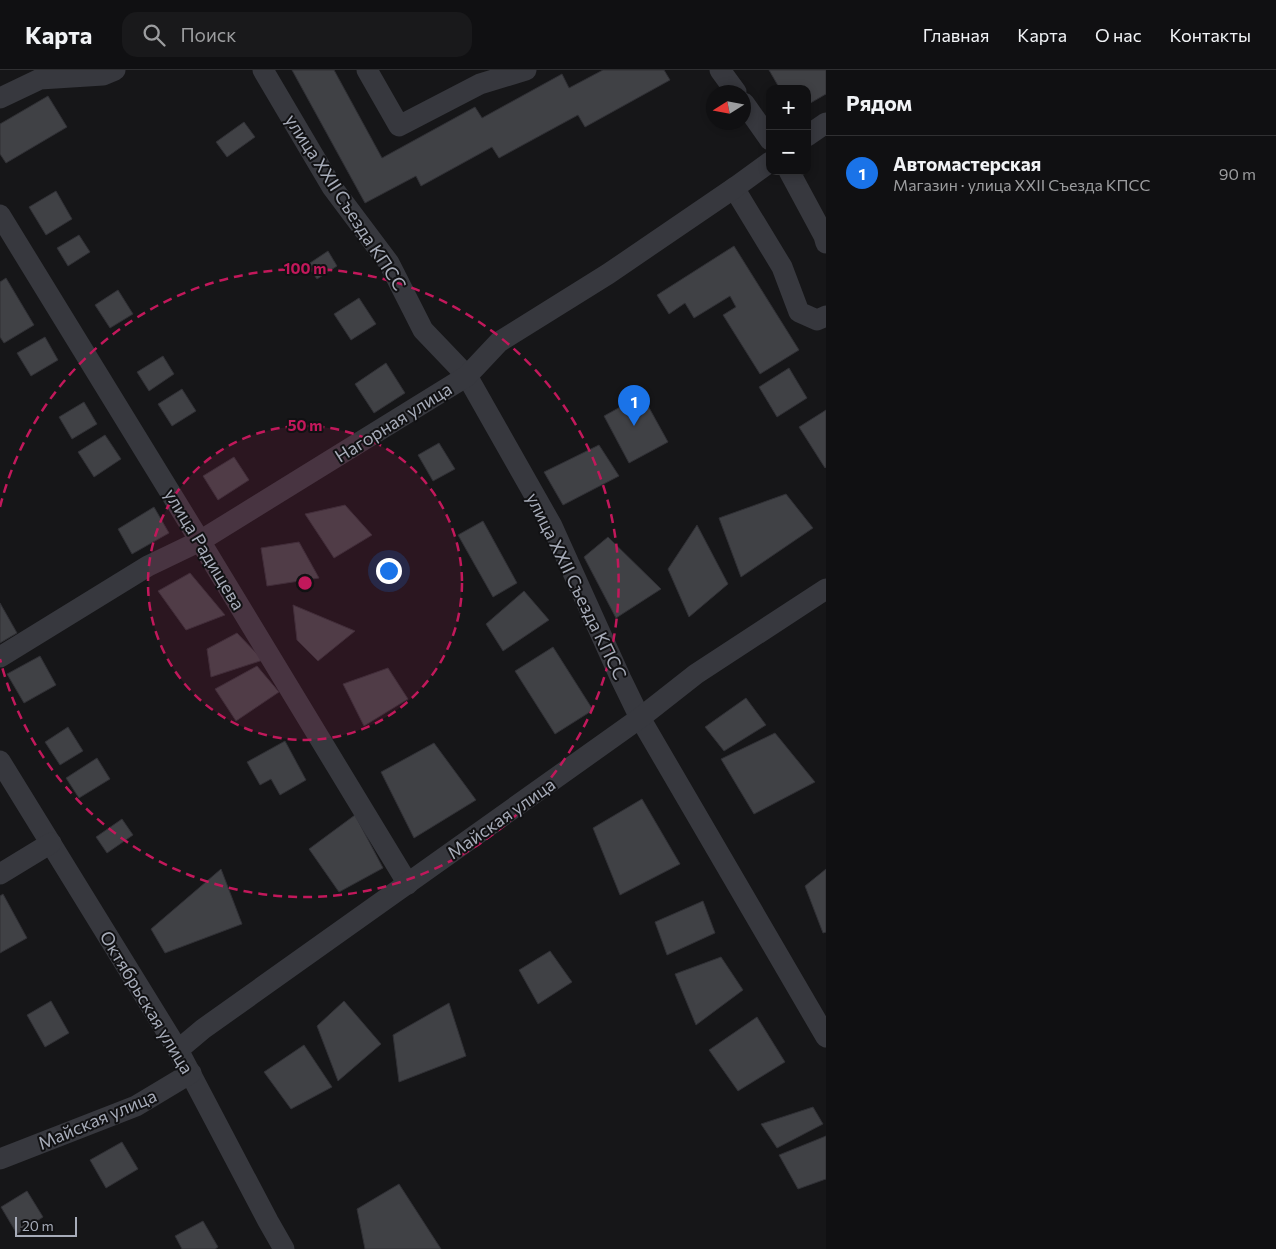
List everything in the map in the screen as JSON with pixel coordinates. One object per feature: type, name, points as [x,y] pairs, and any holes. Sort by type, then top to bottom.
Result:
[{"type":"street","points":[[0,98],[40,79],[102,75],[115,70]]},
{"type":"street","name":"улица XXII Съезда КПСС","points":[[263,70],[332,187],[389,263],[423,330],[467,376],[552,526],[640,718],[826,1037]]},
{"type":"street","points":[[366,70],[399,126],[480,84],[526,70]]},
{"type":"street","points":[[720,70],[731,85]]},
{"type":"street","points":[[751,113],[766,134]]},
{"type":"street","points":[[811,133],[826,123]]},
{"type":"street","name":"Нагорная улица","points":[[0,657],[148,566],[200,541],[467,376],[499,342],[608,274],[766,165]]},
{"type":"street","points":[[791,175],[826,243]]},
{"type":"street","points":[[734,188],[782,267],[798,312],[817,320],[826,316]]},
{"type":"street","name":"улица Радищева","points":[[0,215],[408,884]]},
{"type":"street","name":"Майская улица","points":[[178,1050],[203,1029],[640,718],[696,674],[826,589]]},
{"type":"street","name":"Октябрьская улица","points":[[0,761],[178,1050],[263,1213],[284,1249]]},
{"type":"street","points":[[0,874],[51,843]]},
{"type":"street","name":"Майская улица","points":[[0,1159],[136,1106],[191,1073]]},
{"type":"building","points":[[292,70],[334,70],[382,158],[475,107],[482,118],[562,74],[569,88],[603,70],[664,70],[670,80],[585,127],[578,115],[499,158],[492,147],[421,186],[416,176],[365,203]]},
{"type":"building","points":[[769,70],[826,70],[826,94],[811,103],[811,85],[778,85]]},
{"type":"building","points":[[48,96],[67,127],[6,163],[0,154],[0,124]]},
{"type":"building","points":[[244,122],[255,137],[227,157],[216,142]]},
{"type":"building","points":[[56,191],[72,219],[46,235],[29,207]]},
{"type":"building","points":[[79,235],[90,252],[68,266],[57,248]]},
{"type":"building","points":[[734,246],[799,350],[760,374],[723,315],[736,307],[730,296],[694,318],[685,303],[669,314],[657,295]]},
{"type":"building","points":[[328,251],[337,266],[317,279],[307,265]]},
{"type":"building","points":[[6,278],[34,325],[4,343],[0,337],[0,282]]},
{"type":"building","points":[[118,290],[133,314],[110,328],[95,305]]},
{"type":"building","points":[[359,298],[376,324],[351,340],[334,314]]},
{"type":"building","points":[[45,337],[58,360],[31,376],[17,353]]},
{"type":"building","points":[[163,356],[174,374],[149,391],[137,372]]},
{"type":"building","points":[[386,363],[405,393],[374,413],[355,384]]},
{"type":"building","points":[[789,368],[807,398],[777,417],[759,387]]},
{"type":"building","points":[[182,389],[196,411],[172,426],[158,404]]},
{"type":"building","points":[[642,395],[668,442],[629,463],[604,416]]},
{"type":"building","points":[[84,402],[97,424],[72,439],[59,417]]},
{"type":"building","points":[[826,410],[826,467],[825,468],[799,427]]},
{"type":"building","points":[[105,435],[121,459],[94,477],[78,452]]},
{"type":"building","points":[[439,443],[455,469],[433,481],[418,455]]},
{"type":"building","points":[[599,445],[619,476],[563,505],[544,472]]},
{"type":"building","points":[[234,457],[249,480],[218,500],[203,476]]},
{"type":"building","points":[[786,494],[813,528],[741,577],[719,518]]},
{"type":"building","points":[[345,505],[372,535],[334,558],[305,514]]},
{"type":"building","points":[[154,507],[169,533],[132,554],[118,529]]},
{"type":"building","points":[[483,521],[517,583],[493,597],[458,535]]},
{"type":"building","points":[[697,525],[728,584],[689,617],[668,569]]},
{"type":"building","points":[[608,537],[661,589],[616,618],[584,557]]},
{"type":"building","points":[[299,542],[319,578],[267,586],[261,548]]},
{"type":"building","points":[[190,573],[225,615],[186,630],[158,591]]},
{"type":"building","points":[[524,591],[549,620],[503,651],[486,624]]},
{"type":"building","points":[[0,603],[17,633],[0,643]]},
{"type":"building","points":[[293,605],[355,631],[318,661],[297,640]]},
{"type":"building","points":[[237,633],[263,660],[211,677],[207,649]]},
{"type":"building","points":[[553,647],[593,710],[555,734],[515,671]]},
{"type":"building","points":[[40,656],[56,685],[24,703],[7,674]]},
{"type":"building","points":[[257,666],[279,692],[236,721],[215,689]]},
{"type":"building","points":[[388,668],[408,699],[364,726],[343,684]]},
{"type":"building","points":[[746,698],[766,725],[724,751],[705,727]]},
{"type":"building","points":[[68,727],[83,751],[60,765],[45,742]]},
{"type":"building","points":[[775,733],[815,782],[754,814],[721,759]]},
{"type":"building","points":[[285,741],[306,780],[280,795],[271,779],[260,785],[247,762]]},
{"type":"building","points":[[434,743],[476,800],[414,838],[381,772]]},
{"type":"building","points":[[97,758],[110,779],[79,798],[66,778]]},
{"type":"building","points":[[642,799],[680,864],[620,895],[593,828]]},
{"type":"building","points":[[355,815],[383,868],[339,892],[309,849]]},
{"type":"building","points":[[122,819],[133,835],[107,853],[96,837]]},
{"type":"building","points":[[221,869],[242,924],[165,953],[151,929]]},
{"type":"building","points":[[826,869],[826,932],[823,933],[805,886]]},
{"type":"building","points":[[3,894],[27,938],[0,953],[0,896]]},
{"type":"building","points":[[703,901],[715,933],[667,955],[655,922]]},
{"type":"building","points":[[550,951],[572,982],[538,1004],[519,970]]},
{"type":"building","points":[[721,957],[743,990],[696,1025],[675,974]]},
{"type":"building","points":[[51,1001],[69,1033],[45,1047],[27,1015]]},
{"type":"building","points":[[344,1001],[381,1044],[338,1081],[317,1026]]},
{"type":"building","points":[[449,1003],[466,1056],[399,1082],[393,1035]]},
{"type":"building","points":[[757,1017],[785,1062],[738,1091],[709,1050]]},
{"type":"building","points":[[304,1045],[332,1087],[291,1109],[264,1072]]},
{"type":"building","points":[[813,1107],[823,1124],[777,1148],[761,1124]]},
{"type":"building","points":[[826,1136],[826,1179],[798,1189],[779,1155]]},
{"type":"building","points":[[122,1142],[138,1169],[106,1188],[90,1160]]},
{"type":"building","points":[[399,1184],[441,1249],[365,1249],[357,1209]]},
{"type":"building","points":[[27,1191],[43,1217],[17,1234],[1,1207]]},
{"type":"building","points":[[203,1221],[218,1247],[215,1249],[182,1249],[175,1236]]},
{"type":"place","name":"Автомастерская","points":[[634,426]]}]
